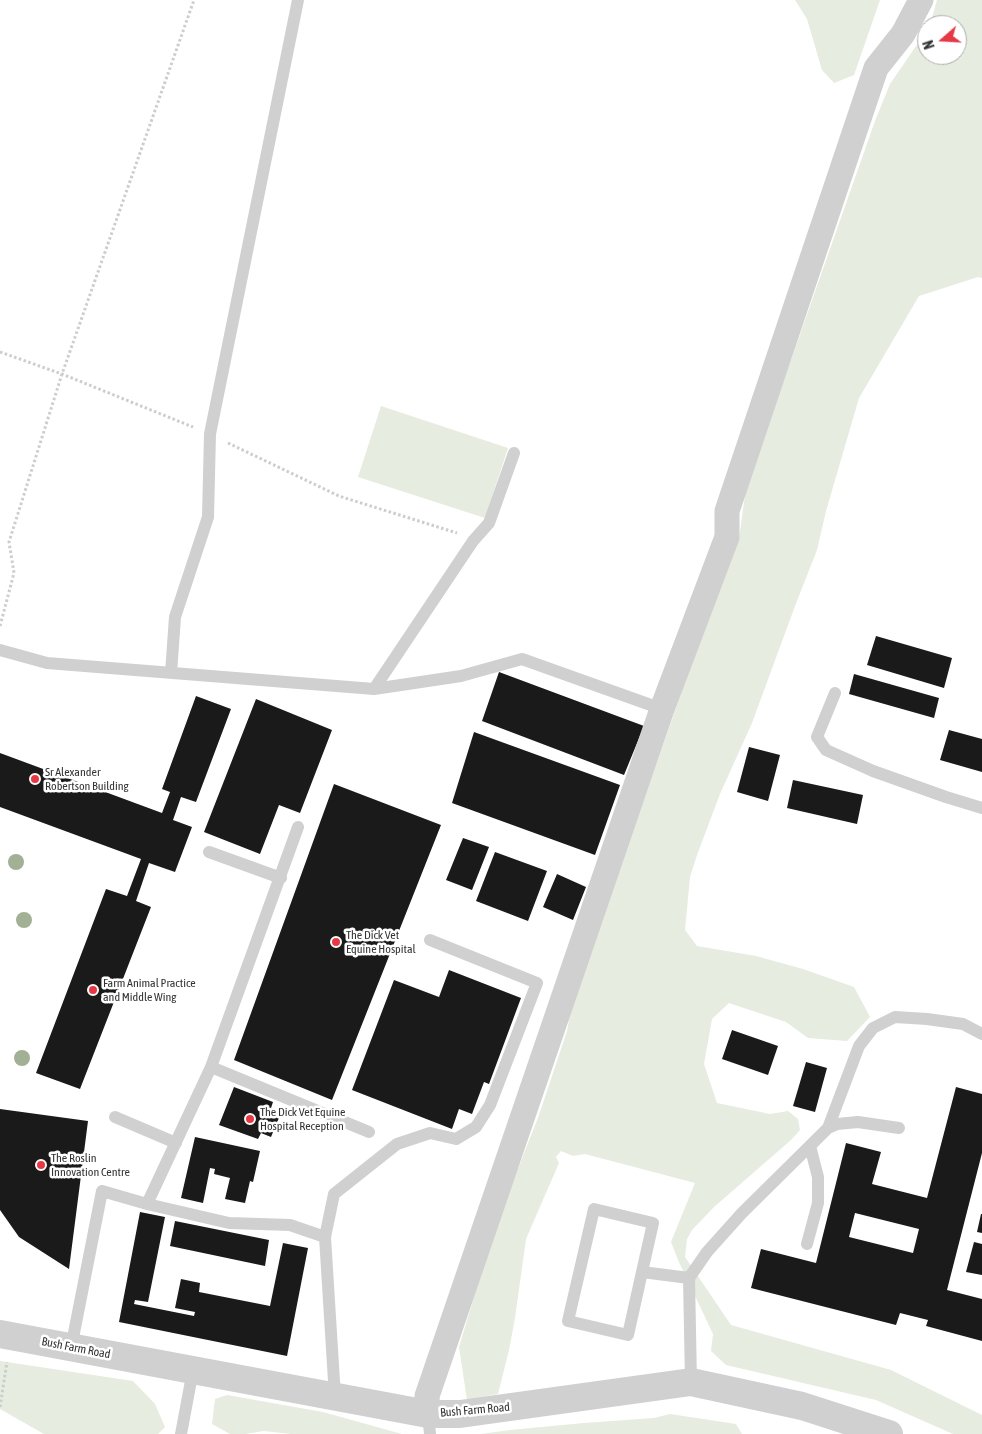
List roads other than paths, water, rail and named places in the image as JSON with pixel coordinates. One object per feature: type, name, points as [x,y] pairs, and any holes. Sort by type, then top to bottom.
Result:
[{"type":"street","points":[[429,1424],[427,1396],[662,710],[727,537],[727,511],[876,68],[903,34],[921,0]]},
{"type":"street","name":"Bush Farm Road","points":[[6,1335],[335,1397],[429,1424],[460,1414],[691,1382],[802,1406],[889,1434]]},
{"type":"lane","points":[[171,673],[175,617],[208,517],[210,434],[298,0]]},
{"type":"lane","points":[[374,689],[472,541],[489,523],[514,453]]},
{"type":"lane","points":[[0,650],[47,663],[374,689],[461,676],[522,658],[662,710]]},
{"type":"lane","points":[[835,693],[817,737],[826,750],[874,771],[982,808]]},
{"type":"lane","points":[[147,1204],[211,1067],[298,827]]},
{"type":"lane","points":[[209,852],[280,878]]},
{"type":"lane","points":[[335,1397],[326,1237],[334,1194],[397,1144],[430,1133],[456,1139],[476,1127],[490,1106],[537,983],[430,940]]},
{"type":"lane","points":[[828,1128],[859,1046],[872,1028],[895,1017],[963,1024],[982,1034]]},
{"type":"lane","points":[[211,1067],[369,1132]]},
{"type":"lane","points":[[114,1117],[176,1143]]},
{"type":"lane","points":[[691,1382],[689,1278],[707,1252],[742,1213],[828,1128],[837,1124],[858,1122],[898,1128]]},
{"type":"lane","points":[[807,1244],[818,1203],[818,1177],[810,1146]]},
{"type":"lane","points":[[71,1348],[102,1191],[229,1224],[290,1225],[326,1237]]},
{"type":"lane","points":[[594,1209],[654,1223],[642,1272],[628,1335],[568,1321],[594,1209]]},
{"type":"lane","points":[[642,1272],[689,1278]]},
{"type":"lane","points":[[181,1434],[193,1370]]},
{"type":"place","name":"Sr Alexander Robertson Building","points":[[35,779]]},
{"type":"place","name":"The Dick Vet Equine Hospital","points":[[336,942]]},
{"type":"place","name":"Farm Animal Practice and Middle Wing","points":[[93,990]]},
{"type":"place","name":"The Dick Vet Equine Hospital Reception","points":[[250,1119]]},
{"type":"place","name":"The Roslin Innovation Centre","points":[[41,1165]]}]
